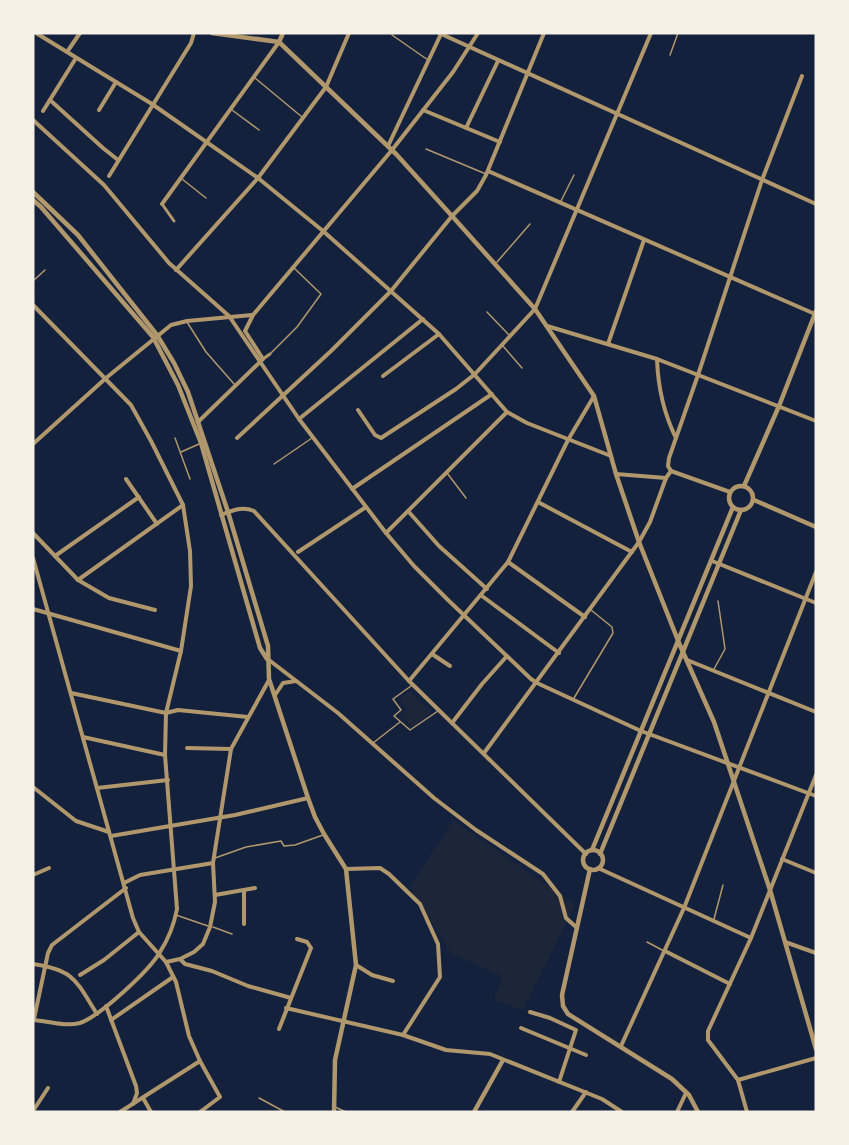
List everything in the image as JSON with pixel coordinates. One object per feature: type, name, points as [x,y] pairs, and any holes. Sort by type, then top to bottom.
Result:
[{"type":"street","points":[[37,33],[152,104],[258,178],[323,231],[439,334],[507,412],[568,440],[611,456]]},
{"type":"street","points":[[67,52],[80,33]]},
{"type":"street","points":[[109,176],[193,39],[194,33]]},
{"type":"street","points":[[212,33],[234,34],[279,42],[327,87],[390,148],[535,309],[594,396],[616,474],[639,542],[714,722],[770,890],[816,1049]]},
{"type":"street","points":[[174,221],[162,204],[254,78],[283,33]]},
{"type":"street","points":[[176,270],[258,178],[327,87],[349,33]]},
{"type":"street","points":[[390,148],[440,33],[816,204]]},
{"type":"street","points":[[478,33],[453,72],[253,315],[245,331],[282,395],[386,533],[414,566],[537,683],[641,731],[816,796]]},
{"type":"street","points":[[237,438],[331,351],[391,291],[452,216],[477,191],[487,173],[544,33]]},
{"type":"street","points":[[358,410],[375,435],[381,438],[475,374],[535,309],[651,33]]},
{"type":"street","points":[[43,111],[76,58]]},
{"type":"street","points":[[466,128],[498,61]]},
{"type":"street","points":[[671,471],[668,462],[762,180],[786,124],[802,76]]},
{"type":"street","points":[[99,110],[116,82]]},
{"type":"street","points":[[50,100],[118,160]]},
{"type":"street","points":[[423,110],[500,142]]},
{"type":"street","points":[[33,120],[104,185],[176,270],[229,316],[262,361]]},
{"type":"street","points":[[487,173],[560,202],[816,313],[746,483],[735,487],[730,492],[729,500],[733,507],[741,510],[748,508],[754,500],[752,491],[746,483]]},
{"type":"street","points":[[33,192],[78,235],[174,363],[199,421],[221,515],[260,648],[267,658],[338,713],[434,798],[476,830],[543,873],[560,896],[566,918],[576,927]]},
{"type":"street","points":[[33,200],[155,336],[178,385],[203,442],[228,512],[268,646],[269,679],[308,798],[324,834],[346,868],[356,965],[335,1060],[334,1109]]},
{"type":"street","points":[[608,344],[644,240]]},
{"type":"street","points":[[33,305],[131,405],[183,505],[190,551],[191,586],[181,651],[166,714],[165,755],[175,868],[176,915],[174,925],[159,954],[147,969],[97,1014],[71,1024],[33,1020],[48,953],[59,937],[140,875],[175,868],[214,861]]},
{"type":"street","points":[[33,444],[106,378],[171,325],[187,321],[253,315]]},
{"type":"street","points":[[299,419],[423,319]]},
{"type":"street","points":[[546,326],[657,359],[816,421]]},
{"type":"street","points":[[383,376],[439,334]]},
{"type":"street","points":[[199,421],[270,354]]},
{"type":"street","points":[[657,359],[660,396],[668,423],[676,438]]},
{"type":"street","points":[[352,489],[492,394]]},
{"type":"street","points":[[411,683],[508,562],[568,440],[594,396]]},
{"type":"street","points":[[386,533],[507,412]]},
{"type":"street","points":[[484,753],[639,542],[650,522],[666,478],[671,471]]},
{"type":"street","points":[[671,471],[730,492]]},
{"type":"street","points":[[616,474],[666,478]]},
{"type":"street","points":[[126,479],[157,524]]},
{"type":"street","points":[[55,556],[139,497]]},
{"type":"street","points":[[754,500],[816,527]]},
{"type":"street","points":[[538,502],[632,552]]},
{"type":"street","points":[[78,580],[183,505]]},
{"type":"street","points":[[298,552],[366,507]]},
{"type":"street","points":[[590,869],[584,863],[586,854],[592,850],[733,507]]},
{"type":"street","points":[[221,515],[247,508],[254,511],[411,683],[586,854]]},
{"type":"street","points":[[598,868],[602,861],[600,854],[741,510]]},
{"type":"street","points":[[408,511],[439,546],[488,589]]},
{"type":"street","points":[[33,533],[78,580],[108,598],[155,610]]},
{"type":"street","points":[[33,558],[133,918],[139,932],[166,962],[173,977],[189,1036],[220,1097],[200,1112]]},
{"type":"street","points":[[712,561],[816,603]]},
{"type":"street","points":[[508,562],[585,617]]},
{"type":"street","points":[[621,1046],[684,908],[816,572]]},
{"type":"street","points":[[482,596],[558,653]]},
{"type":"street","points":[[33,609],[181,651]]},
{"type":"street","points":[[432,654],[450,666]]},
{"type":"street","points":[[452,723],[507,656]]},
{"type":"street","points":[[687,660],[816,712]]},
{"type":"street","points":[[166,962],[180,959],[203,944],[210,927],[215,895],[214,861],[231,749],[269,679]]},
{"type":"street","points":[[275,695],[283,683],[297,681]]},
{"type":"street","points":[[71,693],[166,714],[178,710],[248,717]]},
{"type":"street","points":[[83,737],[165,755]]},
{"type":"street","points":[[187,748],[231,749]]},
{"type":"street","points":[[747,1112],[738,1080],[708,1040],[708,1031],[751,938],[816,775]]},
{"type":"street","points":[[97,788],[168,780]]},
{"type":"street","points":[[33,787],[66,815],[110,834],[221,818],[308,798]]},
{"type":"street","points":[[592,850],[600,854]]},
{"type":"street","points":[[782,859],[816,873]]},
{"type":"street","points":[[33,875],[49,868]]},
{"type":"street","points":[[346,868],[380,868],[389,873],[420,904],[438,944],[440,977],[403,1035]]},
{"type":"street","points":[[590,869],[598,868],[751,938]]},
{"type":"street","points":[[590,869],[562,995],[563,1006],[568,1014],[672,1079],[686,1093],[698,1112]]},
{"type":"street","points":[[215,895],[255,888]]},
{"type":"street","points":[[244,890],[244,924]]},
{"type":"street","points":[[80,975],[104,960],[139,932]]},
{"type":"street","points":[[279,1029],[311,948],[307,942],[297,939]]},
{"type":"street","points":[[785,941],[816,953]]},
{"type":"street","points":[[665,951],[730,984]]},
{"type":"street","points":[[180,959],[185,964],[291,998]]},
{"type":"street","points":[[33,964],[46,966],[72,976],[97,1014]]},
{"type":"street","points":[[356,965],[372,975],[393,981]]},
{"type":"street","points":[[111,1020],[173,977]]},
{"type":"street","points":[[106,1006],[136,1086],[137,1094],[133,1104]]},
{"type":"street","points":[[286,1008],[403,1035],[446,1050],[490,1054],[602,1099],[622,1112]]},
{"type":"street","points":[[530,1012],[576,1030],[559,1082]]},
{"type":"street","points":[[521,1028],[586,1055]]},
{"type":"street","points":[[738,1080],[816,1058]]},
{"type":"street","points":[[474,1112],[503,1060]]},
{"type":"street","points":[[120,1112],[200,1061]]},
{"type":"street","points":[[33,1111],[48,1088]]},
{"type":"street","points":[[572,1112],[586,1092]]},
{"type":"street","points":[[677,1112],[686,1093]]},
{"type":"street","points":[[143,1098],[151,1112]]},
{"type":"lane","points":[[670,55],[678,33]]},
{"type":"lane","points":[[392,35],[429,60]]},
{"type":"lane","points":[[254,78],[303,118]]},
{"type":"lane","points":[[231,109],[259,130]]},
{"type":"lane","points":[[426,148],[487,173]]},
{"type":"lane","points":[[560,202],[574,175]]},
{"type":"lane","points":[[181,179],[206,198]]},
{"type":"lane","points":[[495,264],[530,224]]},
{"type":"lane","points":[[270,354],[297,327],[321,294],[293,268]]},
{"type":"lane","points":[[33,281],[45,270]]},
{"type":"lane","points":[[487,312],[510,336]]},
{"type":"lane","points":[[187,321],[206,352],[237,386]]},
{"type":"lane","points":[[502,345],[522,368]]},
{"type":"lane","points":[[175,438],[190,479]]},
{"type":"lane","points":[[274,464],[313,438]]},
{"type":"lane","points":[[181,452],[203,442]]},
{"type":"lane","points":[[446,473],[466,498]]},
{"type":"lane","points":[[714,670],[725,649],[718,601]]},
{"type":"lane","points":[[573,699],[614,633],[612,627],[591,609]]},
{"type":"lane","points":[[411,683],[393,699],[401,710],[394,716],[410,730],[439,710]]},
{"type":"lane","points":[[373,743],[401,722]]},
{"type":"lane","points":[[214,861],[246,847],[281,841],[284,846],[295,845],[324,834]]},
{"type":"lane","points":[[713,921],[723,885]]},
{"type":"lane","points":[[176,915],[232,934]]},
{"type":"lane","points":[[647,942],[665,951]]},
{"type":"lane","points":[[260,1098],[285,1112]]},
{"type":"lane","points":[[334,1109],[346,1112]]},
{"type":"shaded area","points":[[409,691],[431,712],[413,727],[400,715],[408,708],[399,699]]},
{"type":"shaded area","points":[[453,820],[575,905],[523,1010],[494,1000],[502,976],[452,954],[410,888]]}]
